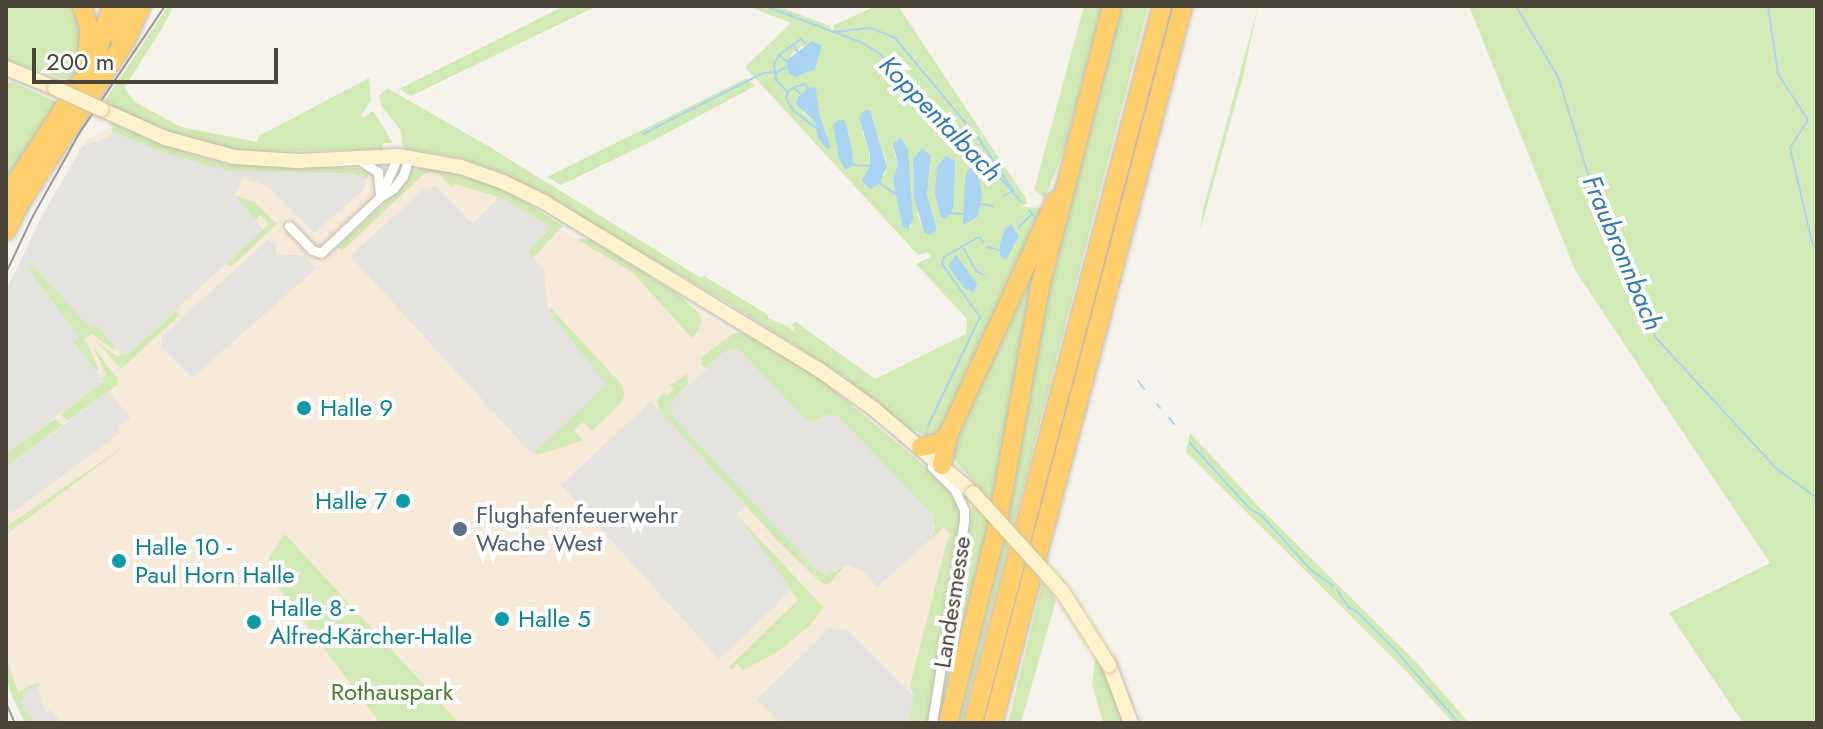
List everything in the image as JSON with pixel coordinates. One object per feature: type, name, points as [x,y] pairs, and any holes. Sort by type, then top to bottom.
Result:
[{"type":"highway","points":[[79,83],[89,52],[90,37],[82,6]]},
{"type":"highway","points":[[6,197],[101,46],[112,6]]},
{"type":"highway","points":[[113,59],[127,6]]},
{"type":"highway","points":[[6,231],[22,200],[113,59],[141,6]]},
{"type":"highway","points":[[948,723],[996,532],[1035,313],[1112,6]]},
{"type":"highway","points":[[973,723],[1162,6]]},
{"type":"highway","points":[[993,723],[1183,6]]},
{"type":"highway","points":[[942,465],[949,433],[1044,219],[1066,182]]},
{"type":"highway","points":[[921,447],[940,443],[949,433]]},
{"type":"main road","points":[[6,68],[165,138],[234,157],[298,161],[404,157],[470,170],[544,202],[808,362],[942,465],[973,493],[1062,591],[1109,665],[1131,723]]},
{"type":"street","points":[[289,226],[312,250],[321,253],[380,197],[404,157]]},
{"type":"street","points":[[354,158],[378,172],[380,197]]},
{"type":"street","name":"Landesmesse","points":[[921,447],[926,461],[955,490],[964,510],[932,723]]},
{"type":"shaded area","points":[[113,127],[228,171],[330,175],[434,170],[493,189],[748,341],[956,518],[908,723],[26,723],[6,676],[6,291],[43,214],[86,139]]},
{"type":"shaded area","points":[[113,132],[167,154],[228,171],[355,174],[366,179],[364,190],[314,233],[268,186],[243,178],[234,196],[263,230],[125,356],[95,325],[91,328],[30,262],[27,267],[79,338],[74,342],[104,381],[6,453],[6,291],[43,214],[83,146]]},
{"type":"shaded area","points":[[436,186],[473,224],[499,197],[548,225],[549,229],[528,252],[544,271],[548,310],[607,385],[532,454],[350,256],[425,188]]},
{"type":"shaded area","points":[[267,240],[276,245],[276,255],[304,255],[317,268],[192,378],[162,347],[162,336]]},
{"type":"shaded area","points":[[738,349],[805,419],[811,422],[829,414],[838,416],[934,516],[932,538],[877,587],[863,571],[845,565],[825,575],[816,570],[675,419],[671,410],[673,400],[725,351]]},
{"type":"shaded area","points":[[109,391],[130,418],[118,427],[121,432],[12,513],[6,510],[6,460],[10,465]]},
{"type":"shaded area","points":[[651,401],[747,507],[737,514],[790,588],[777,605],[719,659],[561,485]]},
{"type":"shaded area","points":[[830,628],[848,630],[914,696],[908,723],[780,723],[757,699]]},
{"type":"shaded area","points":[[37,685],[46,713],[51,710],[61,723],[35,723],[19,702],[24,698],[21,694]]},
{"type":"green space","points":[[6,6],[77,6],[87,51],[74,82],[6,60]]},
{"type":"green space","points":[[168,6],[173,6],[166,22],[124,88],[135,102],[181,127],[257,142],[259,136],[369,78],[371,100],[361,116],[365,117],[373,111],[393,143],[383,143],[382,149],[252,152],[215,146],[161,129],[111,106],[112,103],[105,100]]},
{"type":"green space","points":[[564,6],[597,6],[411,96],[399,89]]},
{"type":"green space","points":[[747,6],[777,6],[830,26],[832,33],[834,25],[876,6],[898,6],[1025,197],[1027,203],[1020,207],[1042,208],[940,434],[927,437],[915,430],[915,434],[843,376],[725,301],[501,172],[457,157],[406,149],[402,144],[401,131],[381,105],[379,96],[387,88],[488,146],[701,278],[704,276],[767,314],[768,318],[787,326],[864,387],[796,333],[792,324],[796,322],[875,379],[966,334],[967,319],[916,264],[931,257],[928,252],[918,255],[745,67],[791,23]],"holes":[[[802,46],[820,52],[815,69],[796,77],[789,66],[791,55]],[[816,88],[819,112],[827,134],[818,138],[815,122],[802,112]],[[870,111],[887,163],[885,174],[866,170],[870,165],[869,149],[862,132]],[[893,150],[907,157],[911,227],[902,226],[893,179],[898,164]],[[913,159],[931,163],[927,195],[937,230],[924,232],[918,217]],[[940,160],[954,174],[952,208],[941,216],[935,195]]]},
{"type":"green space","points":[[1084,6],[1102,6],[1066,145],[1045,198],[1034,190]]},
{"type":"green space","points":[[1118,6],[1148,6],[962,723],[953,723],[1032,355]]},
{"type":"green space","points":[[1258,6],[1243,77],[1200,231],[1203,210]]},
{"type":"green space","points":[[1469,6],[1817,6],[1817,723],[1743,723],[1669,613],[1770,563],[1575,270]]},
{"type":"green space","points":[[747,78],[755,86],[654,140],[561,185],[547,177]]},
{"type":"green space","points":[[13,82],[58,103],[6,180],[6,84]]},
{"type":"green space","points":[[111,123],[196,156],[227,164],[356,168],[369,170],[370,174],[366,179],[355,174],[228,171],[167,154],[113,132]]},
{"type":"green space","points":[[423,166],[482,181],[512,194],[563,226],[533,258],[528,252],[549,229],[548,225],[499,197],[455,184],[453,189],[440,175],[432,172],[424,174],[342,251],[338,247],[392,197],[410,173]]},
{"type":"green space","points":[[234,195],[256,203],[277,224],[231,267],[226,264],[269,224],[261,215],[255,220]]},
{"type":"green space","points":[[1046,228],[1001,486],[939,714],[976,484],[949,454]]},
{"type":"green space","points":[[590,239],[676,293],[698,312],[702,321],[698,331],[692,338],[632,272],[578,240]]},
{"type":"green space","points":[[30,262],[91,328],[95,324],[116,347],[114,350],[92,334],[85,339],[99,370],[96,371],[73,341],[79,338],[27,267]]},
{"type":"green space","points":[[550,307],[623,386],[624,394],[622,402],[592,431],[583,422],[574,431],[583,440],[537,455],[534,451]]},
{"type":"green space","points":[[176,311],[180,315],[121,369],[98,343],[118,357],[122,353],[125,356]]},
{"type":"green space","points":[[734,333],[745,333],[813,373],[951,488],[962,514],[929,723],[908,723],[914,696],[910,686],[951,535],[944,527],[932,538],[935,526],[829,414],[811,422],[805,419],[738,349],[725,351],[706,368],[701,365],[701,358]]},
{"type":"green space","points":[[93,347],[118,379],[117,385],[67,421],[61,414],[104,381],[102,378],[106,374]]},
{"type":"green space","points":[[687,374],[688,384],[673,400],[835,572],[845,565],[831,582],[826,585],[817,579],[776,539],[660,411],[657,401],[663,392],[667,396],[674,389],[670,385]]},
{"type":"green space","points":[[56,418],[62,425],[9,465],[6,453]]},
{"type":"green space","points":[[1190,433],[1260,508],[1416,662],[1469,723],[1453,723],[1407,672],[1186,452]]},
{"type":"green space","points":[[129,443],[6,535],[6,527],[10,524]]},
{"type":"green space","points":[[736,514],[823,607],[811,624],[778,652],[743,670],[737,664],[732,670],[729,667],[798,600]]},
{"type":"green space","name":"Rothauspark","points":[[285,534],[459,723],[380,723],[269,575],[269,557]]},
{"type":"green space","points":[[1043,580],[1056,600],[1021,723],[1008,723]]},
{"type":"green space","points":[[1096,654],[1120,703],[1124,723],[1103,723],[1092,684]]},
{"type":"green space","points":[[6,657],[18,692],[38,682],[41,687],[37,685],[22,694],[24,698],[20,702],[35,723],[25,723],[12,696],[6,680]]},
{"type":"water","points":[[812,41],[822,46],[815,69],[796,77],[789,74],[786,61]]},
{"type":"water","points":[[810,87],[816,88],[819,112],[831,148],[827,149],[818,138],[815,122],[796,104],[797,98]]},
{"type":"water","points":[[870,110],[887,166],[879,184],[870,189],[862,181],[870,165],[870,154],[859,118],[863,111]]},
{"type":"water","points":[[840,119],[845,121],[852,149],[853,165],[845,170],[839,158],[833,125]]},
{"type":"water","points":[[901,138],[908,149],[913,219],[908,229],[902,226],[893,180],[898,164],[893,144]]},
{"type":"water","points":[[922,148],[931,156],[927,195],[937,230],[930,235],[924,232],[914,198],[913,159]]},
{"type":"water","points":[[946,156],[955,161],[955,169],[953,208],[946,219],[941,217],[935,195],[937,166]]},
{"type":"water","points":[[969,167],[977,169],[982,195],[978,216],[963,225],[965,178]]},
{"type":"water","points":[[1011,225],[1019,236],[1006,260],[1000,256],[1000,244],[1005,229]]},
{"type":"water","points":[[956,255],[977,284],[974,292],[964,288],[948,266]]},
{"type":"waterway","name":"Koppentalbach","points":[[765,6],[861,42],[880,54],[993,169],[1021,202]]},
{"type":"waterway","name":"Fraubronnbach","points":[[1516,6],[1558,77],[1600,213],[1656,338],[1777,469],[1817,498]]},
{"type":"waterway","points":[[1768,6],[1778,74],[1808,120],[1790,148],[1812,242],[1817,251]]},
{"type":"waterway","points":[[836,32],[870,28],[894,37],[979,139],[1014,192]]},
{"type":"waterway","points":[[805,43],[801,39],[779,55],[774,64],[776,80],[788,92],[786,98],[793,110],[816,128]]},
{"type":"waterway","points":[[794,46],[798,52]]},
{"type":"waterway","points":[[780,56],[786,61]]},
{"type":"waterway","points":[[643,134],[763,73],[777,72],[789,66]]},
{"type":"waterway","points":[[794,87],[805,84],[808,89]]},
{"type":"waterway","points":[[789,91],[794,87],[801,95]]},
{"type":"waterway","points":[[853,165],[870,166]]},
{"type":"waterway","points":[[878,182],[896,194]]},
{"type":"waterway","points":[[1004,196],[1012,191]]},
{"type":"waterway","points":[[980,204],[993,206]]},
{"type":"waterway","name":"Koppentalbach","points":[[1029,210],[1035,217]]},
{"type":"waterway","points":[[950,213],[963,214]]},
{"type":"waterway","points":[[1018,228],[1032,214]]},
{"type":"waterway","points":[[928,426],[980,317],[942,264],[944,257],[980,237],[983,242]]},
{"type":"waterway","points":[[987,247],[1000,250]]},
{"type":"waterway","points":[[964,249],[976,271],[984,275]]},
{"type":"waterway","name":"Koppentalbach","points":[[1138,381],[1144,389]]},
{"type":"waterway","name":"Koppentalbach","points":[[1157,404],[1160,408]]},
{"type":"waterway","name":"Koppentalbach","points":[[1169,418],[1174,424]]},
{"type":"waterway","name":"Koppentalbach","points":[[1190,443],[1250,509],[1262,516],[1311,570],[1333,586]]},
{"type":"waterway","name":"Koppentalbach","points":[[1337,590],[1348,607],[1356,611],[1397,652],[1459,723]]},
{"type":"tram line","points":[[6,273],[33,216],[80,132],[165,6]]},
{"type":"tram line","points":[[6,703],[15,723]]},
{"type":"place","name":"Halle 9","points":[[304,408]]},
{"type":"place","name":"Halle 7","points":[[403,501]]},
{"type":"place","name":"Flughafenfeuerwehr Wache West","points":[[460,529]]},
{"type":"place","name":"Halle 10 - Paul Horn Halle","points":[[119,561]]},
{"type":"place","name":"Halle 5","points":[[502,619]]},
{"type":"place","name":"Halle 8 - Alfred-Kärcher-Halle","points":[[254,622]]}]
